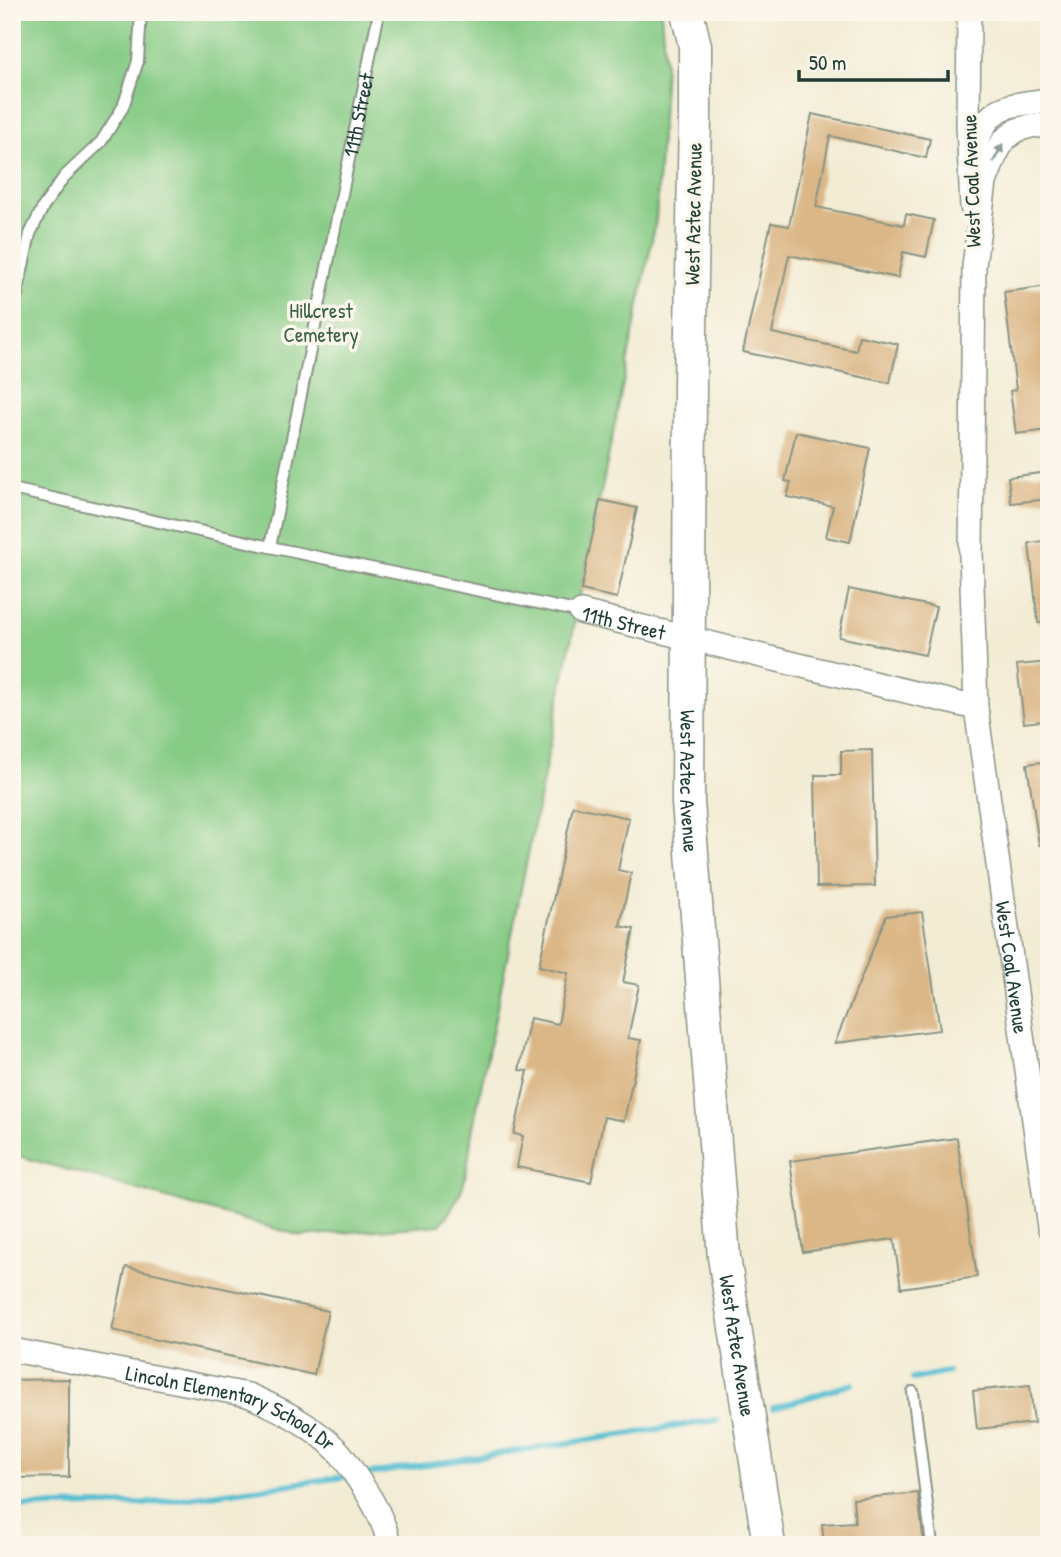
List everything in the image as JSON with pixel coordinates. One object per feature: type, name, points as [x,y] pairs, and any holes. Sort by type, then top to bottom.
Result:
[{"type":"main road","name":"West Aztec Avenue","points":[[687,12],[695,46],[688,802],[724,1257],[769,1545]]},
{"type":"street","name":"West Coal Avenue","points":[[969,12],[974,266],[971,554],[976,708],[1049,1227]]},
{"type":"street","points":[[970,164],[980,130],[996,111],[1018,103],[1049,100]]},
{"type":"street","points":[[974,266],[985,182],[996,154],[1004,140],[1017,130],[1034,125],[1049,127]]},
{"type":"street","name":"11th Street","points":[[581,612],[976,708]]},
{"type":"street","name":"Lincoln Elementary School Dr","points":[[12,1350],[248,1395],[279,1409],[308,1426],[337,1450],[371,1499],[386,1529],[390,1545]]},
{"type":"lane","points":[[12,317],[30,234],[43,207],[64,177],[101,142],[123,107],[138,61],[141,12]]},
{"type":"lane","name":"11th Street","points":[[270,547],[379,12]]},
{"type":"lane","name":"11th Street","points":[[12,489],[270,547],[581,612]]},
{"type":"lane","points":[[913,1392],[932,1545]]},
{"type":"green space","name":"Hillcrest Cemetery","points":[[12,12],[661,12],[665,65],[656,220],[472,1132],[467,1171],[456,1202],[440,1225],[301,1236],[12,1154]]},
{"type":"building","points":[[812,114],[930,139],[926,158],[830,136],[816,207],[904,225],[906,214],[934,220],[926,257],[903,252],[898,278],[789,255],[772,333],[856,351],[859,336],[898,344],[890,383],[743,352],[771,223],[789,226]]},
{"type":"building","points":[[1049,286],[1049,343],[1046,343],[1049,362],[1049,430],[1016,434],[1010,391],[1016,390],[1004,292]]},
{"type":"building","points":[[796,432],[870,448],[850,542],[826,537],[833,506],[787,497],[791,482],[785,481]]},
{"type":"building","points":[[1049,472],[1049,499],[1011,503],[1008,477]]},
{"type":"building","points":[[600,500],[637,508],[617,598],[581,590]]},
{"type":"building","points":[[1049,540],[1049,622],[1038,623],[1029,543]]},
{"type":"building","points":[[849,589],[936,607],[925,655],[839,637]]},
{"type":"building","points":[[1049,662],[1049,720],[1024,723],[1017,665]]},
{"type":"building","points":[[872,750],[875,886],[817,887],[815,775],[841,775],[841,751]]},
{"type":"building","points":[[1049,761],[1049,844],[1039,845],[1027,764]]},
{"type":"building","points":[[573,806],[629,818],[618,870],[631,873],[620,926],[634,929],[623,982],[639,985],[628,1038],[641,1040],[624,1121],[604,1117],[591,1182],[517,1167],[523,1136],[514,1134],[528,1071],[519,1070],[530,1018],[558,1024],[568,973],[539,966]]},
{"type":"building","points":[[922,912],[940,1030],[835,1043],[886,916]]},
{"type":"building","points":[[957,1138],[977,1277],[901,1288],[894,1239],[803,1252],[790,1161]]},
{"type":"building","points":[[126,1267],[328,1311],[314,1375],[112,1330]]},
{"type":"building","points":[[69,1379],[69,1477],[12,1478],[12,1380]]},
{"type":"building","points":[[1030,1385],[1034,1423],[977,1429],[973,1391]]},
{"type":"building","points":[[918,1493],[924,1545],[824,1545],[822,1524],[855,1522],[853,1499]]},
{"type":"waterway","points":[[913,1379],[948,1372]]},
{"type":"waterway","points":[[773,1408],[852,1384]]},
{"type":"waterway","points":[[362,1475],[717,1420]]},
{"type":"waterway","points":[[12,1507],[144,1504],[351,1476]]}]
